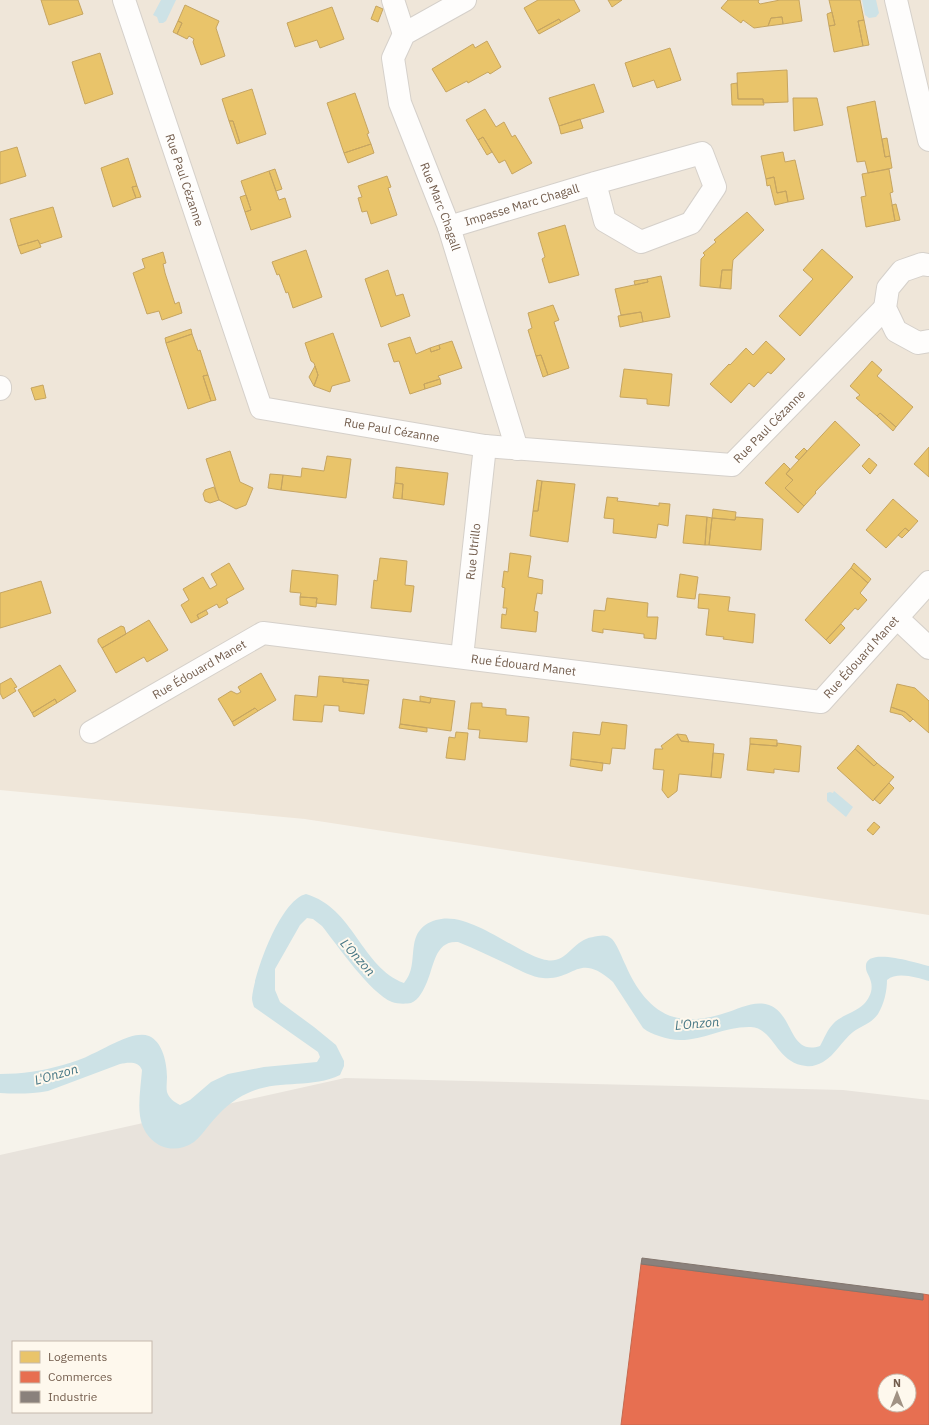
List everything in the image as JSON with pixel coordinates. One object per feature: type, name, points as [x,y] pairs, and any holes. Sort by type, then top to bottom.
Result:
[{"type":"street","name":"Rue Paul Cézanne","points":[[124,0],[261,408],[485,446],[732,465],[885,308]]},
{"type":"street","points":[[393,0],[404,34],[465,0]]},
{"type":"street","points":[[896,0],[929,140]]},
{"type":"street","name":"Rue Marc Chagall","points":[[404,34],[392,58],[400,104],[449,227],[517,448]]},
{"type":"street","name":"Impasse Marc Chagall","points":[[449,227],[595,183],[702,153],[715,187],[691,223],[641,242],[605,221],[595,183]]},
{"type":"street","points":[[929,265],[922,264],[902,271],[888,288],[885,308],[896,331],[918,343],[929,341]]},
{"type":"street","name":"Rue Utrillo","points":[[462,657],[485,446]]},
{"type":"street","name":"Rue Édouard Manet","points":[[91,732],[263,633],[821,702],[929,582]]},
{"type":"street","points":[[897,618],[929,648]]},
{"type":"shaded area","points":[[0,0],[929,0],[929,915],[305,819],[0,790]]},
{"type":"shaded area","points":[[345,1078],[843,1090],[929,1100],[929,1425],[0,1425],[0,1155]]},
{"type":"water","points":[[161,0],[176,0],[166,21],[159,23],[157,17],[153,15]]},
{"type":"water","points":[[862,0],[876,0],[879,13],[876,17],[869,18],[865,15]]},
{"type":"water","points":[[834,791],[853,807],[846,817],[827,801],[827,793],[833,793]]},
{"type":"water","name":"L'Onzon","points":[[306,894],[322,901],[336,912],[347,924],[377,964],[389,975],[404,983],[412,966],[415,939],[425,925],[436,920],[449,918],[462,921],[490,932],[530,954],[542,959],[550,960],[562,958],[580,942],[590,937],[602,935],[612,939],[639,990],[651,1004],[666,1014],[680,1018],[700,1019],[719,1015],[752,1004],[769,1005],[777,1010],[783,1017],[797,1040],[802,1045],[810,1047],[820,1046],[827,1032],[836,1021],[856,1010],[864,1004],[870,996],[872,986],[866,971],[867,961],[873,958],[882,957],[929,966],[929,981],[913,977],[891,977],[887,980],[886,993],[876,1017],[853,1032],[835,1052],[823,1062],[817,1065],[808,1066],[796,1064],[788,1059],[781,1053],[765,1033],[759,1029],[751,1027],[727,1030],[694,1039],[683,1040],[671,1039],[657,1035],[643,1028],[613,982],[601,973],[592,969],[584,968],[563,976],[543,978],[527,974],[458,942],[450,942],[444,945],[436,955],[424,988],[414,1002],[402,1004],[394,1003],[383,997],[364,979],[322,926],[313,919],[307,918],[300,925],[275,969],[275,990],[280,1002],[336,1045],[344,1061],[344,1066],[340,1075],[317,1082],[271,1086],[248,1093],[227,1106],[194,1142],[185,1147],[176,1148],[167,1148],[160,1145],[147,1134],[142,1126],[139,1105],[142,1070],[141,1067],[136,1064],[120,1064],[48,1091],[24,1094],[0,1093],[0,1074],[32,1072],[63,1065],[82,1059],[120,1040],[135,1035],[149,1036],[158,1043],[166,1066],[167,1092],[172,1100],[180,1105],[190,1100],[211,1082],[228,1074],[264,1067],[317,1062],[320,1057],[318,1052],[254,1007],[252,999],[263,956],[278,923],[296,899]]},
{"type":"building: Logements","points":[[41,0],[78,0],[83,14],[49,25]]},
{"type":"building: Logements","points":[[538,0],[574,0],[580,11],[561,22],[559,19],[537,31],[524,8]]},
{"type":"building: Logements","points":[[608,0],[622,0],[612,7]]},
{"type":"building: Logements","points":[[728,0],[759,0],[758,2],[760,4],[780,0],[799,0],[802,21],[783,24],[782,17],[771,18],[768,26],[754,28],[743,20],[741,23],[721,8]]},
{"type":"building: Logements","points":[[829,0],[860,0],[864,20],[858,21],[863,46],[834,52],[829,26],[835,25]]},
{"type":"building: Logements","points":[[185,5],[219,21],[216,28],[225,56],[201,65],[193,42],[194,39],[189,36],[187,39],[177,34],[182,23],[178,21]]},
{"type":"building: Logements","points":[[376,6],[383,9],[378,22],[371,19]]},
{"type":"building: Logements","points":[[332,7],[344,39],[320,48],[317,40],[295,47],[287,23]]},
{"type":"building: Logements","points":[[832,12],[835,25],[829,26],[827,14]]},
{"type":"building: Logements","points":[[782,17],[783,24],[768,26],[771,18]]},
{"type":"building: Logements","points":[[559,19],[561,22],[539,34],[537,31]]},
{"type":"building: Logements","points":[[864,20],[869,45],[863,46],[858,21]]},
{"type":"building: Logements","points":[[178,21],[182,23],[177,34],[173,32]]},
{"type":"building: Logements","points":[[487,41],[501,67],[490,74],[488,72],[468,83],[467,81],[446,92],[432,69],[473,44],[475,48]]},
{"type":"building: Logements","points":[[670,48],[681,80],[657,88],[654,80],[633,87],[625,63]]},
{"type":"building: Logements","points":[[100,53],[113,94],[85,104],[72,62]]},
{"type":"building: Logements","points":[[787,70],[788,102],[763,103],[763,99],[738,99],[737,73]]},
{"type":"building: Logements","points":[[737,83],[738,99],[763,99],[764,105],[732,105],[731,84]]},
{"type":"building: Logements","points":[[594,84],[604,112],[559,126],[549,98]]},
{"type":"building: Logements","points":[[252,89],[266,134],[240,143],[233,121],[229,121],[222,99]]},
{"type":"building: Logements","points":[[355,93],[369,133],[367,134],[371,144],[344,153],[327,103]]},
{"type":"building: Logements","points":[[793,98],[817,98],[823,125],[794,131]]},
{"type":"building: Logements","points":[[875,101],[885,157],[890,156],[892,168],[868,173],[865,161],[857,162],[847,107]]},
{"type":"building: Logements","points":[[485,109],[496,127],[504,122],[512,137],[515,135],[532,163],[512,174],[505,160],[499,163],[483,137],[478,140],[466,120]]},
{"type":"building: Logements","points":[[580,119],[583,128],[561,134],[559,126]]},
{"type":"building: Logements","points":[[229,121],[233,121],[240,143],[237,144]]},
{"type":"building: Logements","points":[[483,137],[492,152],[487,155],[478,140]]},
{"type":"building: Logements","points":[[887,138],[890,156],[885,157],[882,139]]},
{"type":"building: Logements","points":[[371,144],[374,153],[348,163],[344,153]]},
{"type":"building: Logements","points":[[17,147],[26,176],[0,184],[0,152]]},
{"type":"building: Logements","points":[[783,152],[785,162],[795,160],[804,199],[788,202],[786,191],[777,193],[774,177],[766,179],[761,156]]},
{"type":"building: Logements","points":[[128,158],[137,186],[132,187],[136,198],[113,207],[101,168]]},
{"type":"building: Logements","points":[[275,169],[282,189],[276,191],[269,171]]},
{"type":"building: Logements","points":[[889,169],[893,192],[890,193],[895,221],[866,227],[861,197],[866,196],[862,174]]},
{"type":"building: Logements","points":[[269,171],[279,200],[285,198],[291,217],[251,230],[245,212],[251,210],[241,181]]},
{"type":"building: Logements","points":[[387,176],[391,187],[388,188],[397,215],[371,224],[367,211],[362,212],[358,198],[362,197],[358,186]]},
{"type":"building: Logements","points":[[774,177],[777,193],[786,191],[788,202],[775,205],[770,185],[767,186],[766,179]]},
{"type":"building: Logements","points":[[137,186],[141,197],[136,198],[132,187]]},
{"type":"building: Logements","points":[[246,195],[251,210],[245,212],[240,197]]},
{"type":"building: Logements","points":[[896,204],[900,220],[895,221],[892,205]]},
{"type":"building: Logements","points":[[53,207],[62,237],[40,244],[38,240],[18,246],[10,219]]},
{"type":"building: Logements","points":[[747,212],[764,230],[733,260],[732,270],[722,270],[720,288],[700,286],[701,259],[705,255],[703,253],[716,242],[714,240]]},
{"type":"building: Logements","points":[[565,225],[579,275],[549,283],[542,259],[545,257],[538,233]]},
{"type":"building: Logements","points":[[38,240],[41,247],[21,254],[18,246]]},
{"type":"building: Logements","points":[[822,249],[853,277],[800,336],[779,316],[813,279],[803,270]]},
{"type":"building: Logements","points":[[306,250],[322,297],[293,308],[288,292],[286,293],[279,274],[277,275],[272,262]]},
{"type":"building: Logements","points":[[163,252],[166,263],[163,264],[165,273],[175,304],[179,302],[182,313],[162,320],[159,311],[147,314],[133,273],[145,268],[142,259]]},
{"type":"building: Logements","points":[[388,270],[396,296],[403,294],[410,316],[381,327],[365,279]]},
{"type":"building: Logements","points":[[722,270],[732,270],[731,289],[720,288]]},
{"type":"building: Logements","points":[[661,276],[670,317],[643,322],[641,312],[621,315],[615,289],[648,282],[647,279]]},
{"type":"building: Logements","points":[[647,279],[648,282],[635,285],[634,281]]},
{"type":"building: Logements","points":[[553,305],[559,320],[554,322],[569,368],[548,375],[541,355],[536,356],[528,330],[532,328],[528,313]]},
{"type":"building: Logements","points":[[641,312],[643,322],[620,327],[618,316]]},
{"type":"building: Logements","points":[[191,329],[192,334],[166,343],[165,338]]},
{"type":"building: Logements","points":[[333,333],[350,381],[332,386],[330,392],[314,386],[318,375],[314,363],[311,361],[305,343]]},
{"type":"building: Logements","points":[[192,334],[198,351],[200,350],[208,375],[203,376],[211,401],[188,409],[166,343]]},
{"type":"building: Logements","points":[[410,337],[416,354],[430,348],[431,352],[440,349],[439,345],[452,341],[462,368],[438,376],[440,379],[424,384],[425,389],[410,394],[399,361],[394,362],[388,344]]},
{"type":"building: Logements","points":[[766,341],[785,359],[771,374],[768,372],[754,387],[749,383],[731,403],[710,384],[746,348],[753,355]]},
{"type":"building: Logements","points":[[439,345],[440,349],[431,352],[430,348]]},
{"type":"building: Logements","points":[[541,355],[548,375],[543,377],[536,356]]},
{"type":"building: Logements","points":[[872,361],[882,370],[877,376],[913,407],[896,427],[880,413],[877,416],[856,398],[860,395],[850,386]]},
{"type":"building: Logements","points":[[315,366],[318,375],[314,386],[309,377]]},
{"type":"building: Logements","points":[[624,369],[672,374],[669,406],[647,404],[647,399],[620,397]]},
{"type":"building: Logements","points":[[208,375],[216,400],[211,401],[203,376]]},
{"type":"building: Logements","points":[[440,379],[441,384],[425,389],[424,384]]},
{"type":"building: Logements","points":[[43,385],[46,398],[35,400],[31,388]]},
{"type":"building: Logements","points":[[880,413],[896,427],[893,431],[877,416]]},
{"type":"building: Logements","points":[[835,421],[860,445],[815,492],[816,493],[804,506],[785,488],[793,480],[786,474]]},
{"type":"building: Logements","points":[[929,447],[929,477],[914,464]]},
{"type":"building: Logements","points":[[804,448],[807,451],[799,460],[795,457]]},
{"type":"building: Logements","points":[[230,451],[240,482],[253,488],[246,505],[236,509],[219,500],[206,459]]},
{"type":"building: Logements","points":[[327,456],[351,459],[346,498],[281,490],[283,475],[301,477],[302,468],[324,471]]},
{"type":"building: Logements","points":[[869,458],[877,465],[870,474],[862,466]]},
{"type":"building: Logements","points":[[784,463],[790,469],[786,474],[793,480],[785,488],[804,506],[798,513],[765,483]]},
{"type":"building: Logements","points":[[396,467],[448,473],[444,505],[402,499],[403,484],[395,483]]},
{"type":"building: Logements","points":[[270,474],[283,475],[281,490],[268,488]]},
{"type":"building: Logements","points":[[537,480],[542,481],[538,511],[533,511]]},
{"type":"building: Logements","points":[[542,481],[575,484],[568,542],[530,536],[533,511],[538,511]]},
{"type":"building: Logements","points":[[395,483],[403,484],[402,499],[393,498]]},
{"type":"building: Logements","points":[[214,487],[219,500],[210,503],[205,501],[203,494],[205,490]]},
{"type":"building: Logements","points":[[607,497],[618,498],[617,501],[659,506],[659,503],[670,504],[668,526],[658,524],[656,538],[613,533],[614,519],[604,518]]},
{"type":"building: Logements","points":[[893,499],[918,521],[909,531],[905,528],[886,548],[866,530]]},
{"type":"building: Logements","points":[[713,509],[736,512],[735,520],[712,518]]},
{"type":"building: Logements","points":[[686,515],[707,517],[705,545],[683,543]]},
{"type":"building: Logements","points":[[707,517],[712,518],[709,545],[705,545]]},
{"type":"building: Logements","points":[[736,517],[763,519],[761,550],[709,545],[712,518],[735,520]]},
{"type":"building: Logements","points":[[905,528],[909,531],[902,538],[898,535]]},
{"type":"building: Logements","points":[[510,553],[531,556],[528,577],[543,580],[542,594],[537,593],[534,611],[538,612],[536,632],[501,628],[502,614],[506,615],[507,608],[503,608],[505,588],[502,587],[504,571],[508,572]]},
{"type":"building: Logements","points":[[380,558],[407,561],[405,585],[414,586],[411,612],[371,608],[374,580],[377,581]]},
{"type":"building: Logements","points":[[229,563],[244,589],[226,599],[228,603],[219,608],[217,604],[197,615],[199,619],[191,623],[181,605],[189,600],[183,589],[203,577],[210,589],[217,585],[211,574]]},
{"type":"building: Logements","points":[[854,563],[871,579],[868,583],[851,568]]},
{"type":"building: Logements","points":[[851,568],[868,583],[860,593],[867,600],[858,610],[855,608],[826,640],[805,620]]},
{"type":"building: Logements","points":[[292,570],[338,575],[336,605],[316,603],[317,598],[300,597],[301,593],[290,592]]},
{"type":"building: Logements","points":[[680,574],[698,577],[695,599],[677,597]]},
{"type":"building: Logements","points":[[41,581],[51,613],[0,628],[0,593]]},
{"type":"building: Logements","points":[[699,594],[730,597],[728,611],[755,614],[753,643],[706,635],[709,609],[698,608]]},
{"type":"building: Logements","points":[[300,597],[317,598],[316,607],[300,605]]},
{"type":"building: Logements","points":[[607,598],[648,603],[647,617],[658,617],[656,639],[644,638],[644,634],[603,629],[603,633],[592,631],[594,610],[605,611]]},
{"type":"building: Logements","points":[[206,610],[208,614],[199,619],[197,615]]},
{"type":"building: Logements","points":[[149,620],[168,650],[147,662],[144,657],[116,673],[102,648]]},
{"type":"building: Logements","points":[[841,624],[845,628],[830,644],[826,640]]},
{"type":"building: Logements","points":[[121,626],[124,627],[126,634],[102,648],[98,642],[98,639]]},
{"type":"building: Logements","points":[[60,665],[76,691],[57,703],[55,699],[32,713],[18,690]]},
{"type":"building: Logements","points":[[261,673],[276,700],[258,711],[255,708],[232,722],[218,699],[231,691],[237,694],[241,692],[238,687]]},
{"type":"building: Logements","points":[[319,676],[343,678],[343,682],[368,685],[364,714],[339,711],[339,706],[324,705],[322,722],[293,720],[295,695],[317,697]]},
{"type":"building: Logements","points":[[11,678],[17,687],[14,688],[16,691],[3,699],[0,693],[0,684]]},
{"type":"building: Logements","points":[[343,678],[369,680],[368,685],[343,682]]},
{"type":"building: Logements","points":[[897,684],[915,688],[929,701],[929,733],[905,712],[891,707]]},
{"type":"building: Logements","points":[[420,696],[431,698],[430,703],[420,701]]},
{"type":"building: Logements","points":[[431,698],[455,701],[451,731],[400,724],[403,699],[430,703]]},
{"type":"building: Logements","points":[[55,699],[57,703],[34,717],[32,713]]},
{"type":"building: Logements","points":[[471,703],[482,703],[482,707],[506,709],[506,715],[529,717],[527,742],[479,738],[480,730],[468,729]]},
{"type":"building: Logements","points":[[891,707],[905,712],[913,719],[910,722],[902,715],[890,712]]},
{"type":"building: Logements","points":[[255,708],[258,711],[234,726],[232,722]]},
{"type":"building: Logements","points":[[602,722],[627,725],[625,749],[612,748],[610,764],[571,759],[573,732],[600,735]]},
{"type":"building: Logements","points":[[400,724],[427,728],[427,732],[399,728]]},
{"type":"building: Logements","points":[[456,732],[468,733],[465,760],[446,758],[449,737],[455,738]]},
{"type":"building: Logements","points":[[677,734],[681,741],[714,744],[711,777],[679,774],[677,791],[668,798],[662,790],[664,770],[653,769],[655,749],[663,749],[661,746]]},
{"type":"building: Logements","points":[[677,734],[686,735],[689,742],[681,741]]},
{"type":"building: Logements","points":[[750,738],[777,740],[777,746],[750,744]]},
{"type":"building: Logements","points":[[777,743],[801,746],[799,772],[774,769],[774,773],[747,770],[750,744],[777,746]]},
{"type":"building: Logements","points":[[858,745],[877,763],[874,766],[855,749]]},
{"type":"building: Logements","points":[[855,749],[874,766],[877,763],[894,777],[873,801],[837,768]]},
{"type":"building: Logements","points":[[713,753],[724,754],[721,778],[711,777]]},
{"type":"building: Logements","points":[[571,759],[603,763],[602,771],[570,766]]},
{"type":"building: Logements","points":[[889,783],[894,788],[880,804],[874,799]]},
{"type":"building: Logements","points":[[874,822],[880,827],[873,835],[867,830]]},
{"type":"building: Commerces","points":[[641,1264],[923,1300],[923,1294],[929,1295],[929,1425],[621,1425]]},
{"type":"building: Industrie","points":[[642,1258],[923,1294],[923,1300],[641,1264]]}]
